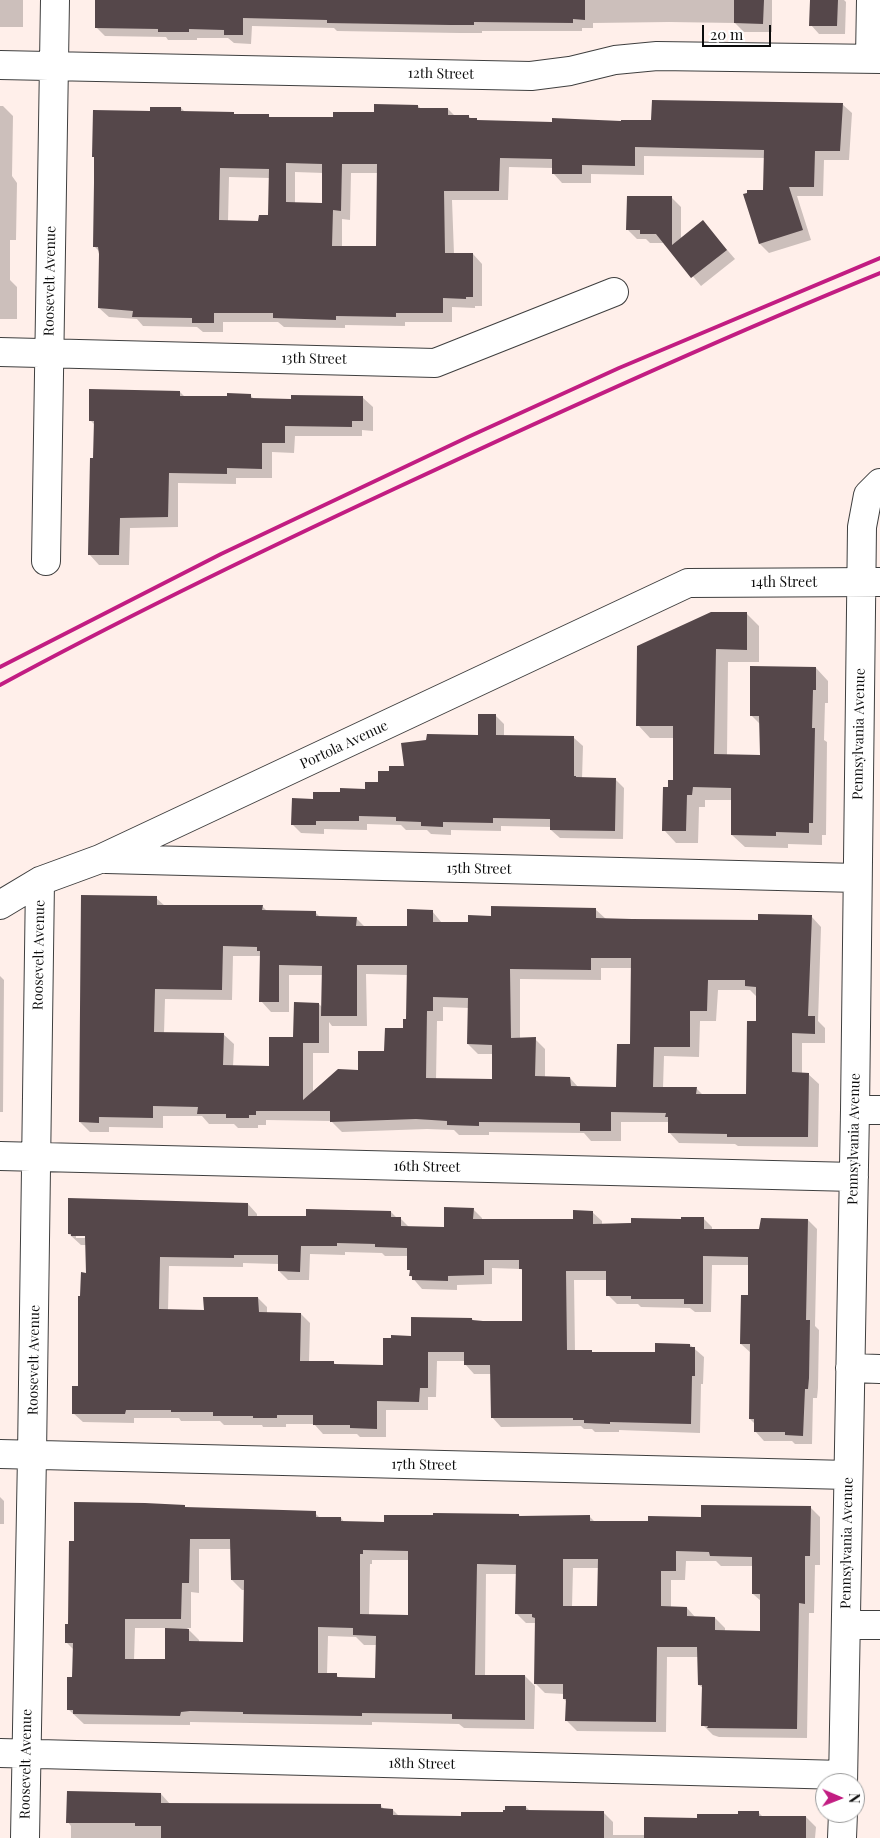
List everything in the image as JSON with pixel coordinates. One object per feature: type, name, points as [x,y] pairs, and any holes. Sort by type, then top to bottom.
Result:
[{"type":"street","name":"Roosevelt Avenue","points":[[46,561],[55,0]]},
{"type":"street","points":[[871,0],[875,59]]},
{"type":"street","name":"12th Street","points":[[0,65],[531,76],[570,71],[615,60],[657,56],[875,59]]},
{"type":"street","name":"13th Street","points":[[0,352],[435,363],[614,292]]},
{"type":"street","name":"Pennsylvania Avenue","points":[[843,1773],[854,1177],[867,1110],[857,878],[869,847],[871,582],[862,528],[874,489]]},
{"type":"street","name":"14th Street","points":[[688,583],[871,582]]},
{"type":"street","name":"Portola Avenue","points":[[0,905],[40,881],[100,859],[688,583]]},
{"type":"street","name":"15th Street","points":[[100,859],[857,878]]},
{"type":"street","name":"Roosevelt Avenue","points":[[25,1838],[13,1754],[32,1455],[40,881]]},
{"type":"street","name":"16th Street","points":[[0,1156],[854,1177]]},
{"type":"street","points":[[850,1368],[880,1369]]},
{"type":"street","name":"17th Street","points":[[0,1454],[848,1475]]},
{"type":"street","points":[[846,1625],[880,1625]]},
{"type":"street","name":"18th Street","points":[[13,1754],[815,1778]]},
{"type":"street","points":[[842,1823],[842,1838]]},
{"type":"building","points":[[95,0],[585,0],[585,20],[573,19],[573,23],[474,22],[474,25],[450,25],[327,23],[327,20],[243,18],[243,35],[224,35],[224,30],[189,29],[189,32],[158,32],[158,29],[95,28]]},
{"type":"building","points":[[734,0],[764,0],[763,24],[734,23]]},
{"type":"building","points":[[810,0],[838,0],[837,26],[809,26]]},
{"type":"building","points":[[652,100],[843,103],[840,151],[815,151],[814,187],[789,187],[803,230],[759,244],[743,194],[747,193],[747,190],[763,190],[764,150],[635,147],[635,166],[582,165],[582,174],[552,174],[552,159],[500,158],[499,191],[444,191],[445,253],[473,253],[473,297],[466,297],[466,299],[443,298],[443,313],[396,313],[396,317],[336,316],[336,320],[273,318],[273,313],[214,313],[214,323],[192,323],[192,318],[132,317],[133,311],[98,308],[99,254],[98,247],[93,247],[93,110],[150,111],[150,107],[181,107],[181,111],[269,114],[269,117],[333,117],[333,112],[374,112],[374,104],[418,105],[418,108],[448,108],[448,115],[469,115],[469,118],[477,118],[477,120],[552,122],[552,118],[621,121],[651,120]],"holes":[[[286,163],[322,164],[322,203],[286,202]],[[342,164],[377,164],[376,246],[332,246],[333,210],[341,211]],[[220,168],[269,169],[268,215],[259,215],[258,221],[219,220]]]},
{"type":"building","points":[[627,196],[672,196],[672,245],[703,220],[727,250],[691,278],[656,234],[640,234],[640,230],[626,230]]},
{"type":"building","points":[[89,389],[180,391],[180,396],[227,396],[227,393],[251,394],[251,398],[291,399],[291,395],[363,396],[363,421],[352,421],[352,427],[285,426],[285,443],[262,443],[262,469],[227,468],[227,474],[169,473],[168,517],[120,518],[119,555],[88,555],[90,458],[93,458],[94,421],[89,421]]},
{"type":"building","points":[[711,612],[747,612],[747,650],[716,649],[714,754],[760,755],[759,716],[750,716],[750,666],[816,667],[816,690],[813,690],[812,728],[815,728],[813,823],[809,823],[809,833],[776,832],[776,836],[731,835],[731,788],[693,787],[692,795],[687,795],[686,831],[662,831],[663,787],[668,787],[668,780],[673,780],[673,726],[636,726],[637,646]]},
{"type":"building","points":[[478,714],[496,714],[496,735],[574,736],[574,776],[616,778],[615,831],[550,830],[550,819],[493,818],[493,823],[443,822],[443,827],[421,826],[421,822],[396,821],[396,817],[359,816],[359,821],[316,821],[316,825],[291,825],[292,798],[313,799],[313,792],[340,792],[340,788],[365,789],[365,782],[378,782],[378,771],[389,771],[389,766],[404,766],[401,743],[426,740],[427,734],[478,735]]},
{"type":"building","points":[[81,895],[157,896],[157,905],[263,905],[262,910],[316,911],[316,916],[357,917],[356,926],[407,926],[407,909],[433,910],[433,922],[468,922],[468,915],[491,916],[491,906],[596,908],[596,918],[758,920],[758,914],[812,915],[808,1016],[815,1016],[815,1034],[792,1033],[792,1072],[809,1073],[808,1137],[727,1137],[727,1134],[668,1133],[668,1117],[665,1117],[666,1113],[611,1112],[611,1131],[580,1131],[580,1123],[479,1122],[479,1126],[447,1125],[447,1121],[416,1119],[330,1122],[330,1111],[256,1111],[256,1115],[249,1115],[249,1118],[226,1118],[226,1114],[197,1114],[198,1107],[153,1106],[153,1118],[99,1117],[99,1123],[79,1122]],"holes":[[[223,946],[257,947],[257,951],[260,951],[259,1002],[279,1002],[279,965],[322,966],[321,1016],[357,1016],[357,965],[407,965],[406,1019],[403,1019],[403,1028],[385,1028],[384,1051],[358,1051],[358,1070],[338,1069],[303,1100],[303,1043],[319,1043],[319,1003],[294,1002],[293,1037],[269,1037],[269,1066],[223,1065],[224,1033],[154,1032],[155,989],[222,990]],[[591,958],[631,958],[630,1044],[617,1044],[616,1087],[571,1086],[570,1077],[535,1076],[536,1037],[511,1038],[510,969],[591,970]],[[708,980],[745,980],[745,986],[756,987],[756,1021],[747,1021],[746,1094],[696,1094],[697,1087],[653,1087],[654,1047],[690,1047],[690,1011],[707,1011]],[[433,997],[468,998],[467,1044],[492,1045],[492,1079],[426,1078],[427,1011],[433,1011]]]},
{"type":"building","points":[[68,1198],[248,1203],[248,1216],[306,1216],[306,1209],[391,1211],[391,1217],[401,1217],[401,1226],[444,1227],[444,1207],[474,1208],[473,1219],[573,1219],[573,1210],[593,1211],[593,1224],[631,1223],[631,1218],[681,1219],[681,1217],[704,1217],[704,1229],[759,1229],[761,1218],[808,1219],[806,1320],[810,1320],[809,1378],[808,1389],[805,1389],[803,1436],[785,1435],[785,1432],[754,1432],[754,1419],[749,1419],[750,1344],[740,1344],[741,1295],[748,1295],[748,1257],[703,1256],[703,1304],[684,1304],[684,1299],[631,1299],[631,1296],[606,1296],[606,1271],[566,1271],[567,1350],[655,1352],[655,1343],[690,1344],[690,1347],[695,1347],[695,1376],[692,1376],[691,1424],[584,1423],[584,1420],[573,1420],[573,1418],[491,1418],[490,1365],[464,1365],[464,1352],[428,1352],[428,1388],[420,1388],[419,1402],[377,1401],[377,1429],[350,1428],[350,1425],[313,1425],[313,1415],[277,1415],[277,1418],[253,1418],[253,1416],[213,1416],[213,1412],[171,1412],[171,1410],[126,1410],[125,1414],[72,1414],[72,1386],[78,1386],[78,1296],[80,1296],[81,1272],[86,1273],[85,1236],[71,1236],[71,1234],[68,1234]],"holes":[[[337,1243],[375,1244],[375,1247],[407,1248],[407,1270],[410,1270],[409,1276],[412,1276],[412,1280],[448,1281],[448,1276],[484,1275],[484,1260],[519,1260],[519,1269],[522,1269],[522,1321],[411,1317],[411,1336],[391,1335],[391,1338],[383,1338],[383,1365],[334,1364],[334,1361],[300,1361],[301,1313],[259,1312],[258,1297],[203,1297],[204,1310],[159,1309],[160,1257],[234,1258],[234,1255],[278,1255],[278,1271],[300,1272],[301,1246],[337,1246]]]},
{"type":"building","points":[[74,1502],[145,1503],[185,1505],[185,1507],[316,1511],[316,1517],[341,1517],[341,1521],[384,1522],[384,1515],[433,1515],[433,1513],[519,1514],[519,1516],[590,1515],[590,1521],[648,1521],[648,1516],[701,1517],[701,1505],[811,1506],[810,1556],[805,1556],[805,1604],[799,1603],[797,1729],[707,1728],[708,1726],[701,1726],[702,1685],[698,1685],[697,1647],[657,1647],[656,1722],[565,1721],[566,1699],[563,1699],[563,1684],[534,1684],[535,1618],[532,1617],[532,1614],[515,1614],[516,1565],[477,1564],[475,1675],[525,1675],[525,1720],[452,1719],[452,1714],[362,1713],[362,1716],[190,1711],[181,1712],[180,1716],[73,1714],[73,1710],[67,1710],[67,1677],[72,1677],[73,1643],[65,1643],[65,1624],[68,1624],[69,1541],[74,1541]],"holes":[[[190,1539],[230,1539],[231,1580],[244,1580],[243,1642],[189,1641],[189,1629],[165,1628],[165,1659],[125,1659],[125,1619],[181,1619],[182,1583],[189,1583]],[[363,1550],[408,1551],[408,1615],[360,1614],[360,1554],[363,1554]],[[676,1551],[709,1552],[710,1556],[752,1557],[752,1594],[760,1594],[760,1631],[715,1630],[715,1617],[687,1616],[687,1607],[661,1606],[661,1571],[676,1571]],[[563,1559],[598,1559],[597,1606],[563,1606]],[[318,1627],[353,1628],[353,1635],[376,1636],[375,1678],[337,1677],[337,1673],[318,1673]]]},
{"type":"building","points":[[67,1791],[161,1793],[161,1803],[381,1804],[381,1808],[393,1809],[393,1815],[461,1816],[461,1812],[503,1812],[505,1806],[526,1806],[526,1810],[604,1811],[604,1838],[161,1838],[161,1826],[135,1826],[135,1823],[66,1823]]},
{"type":"building","points":[[738,1811],[759,1811],[759,1816],[806,1816],[806,1838],[644,1838],[644,1817],[697,1818],[697,1814],[738,1814]]},
{"type":"railway","points":[[0,667],[221,554],[468,437],[619,368],[880,258]]},
{"type":"railway","points":[[0,685],[196,584],[394,489],[757,324],[880,273]]}]
